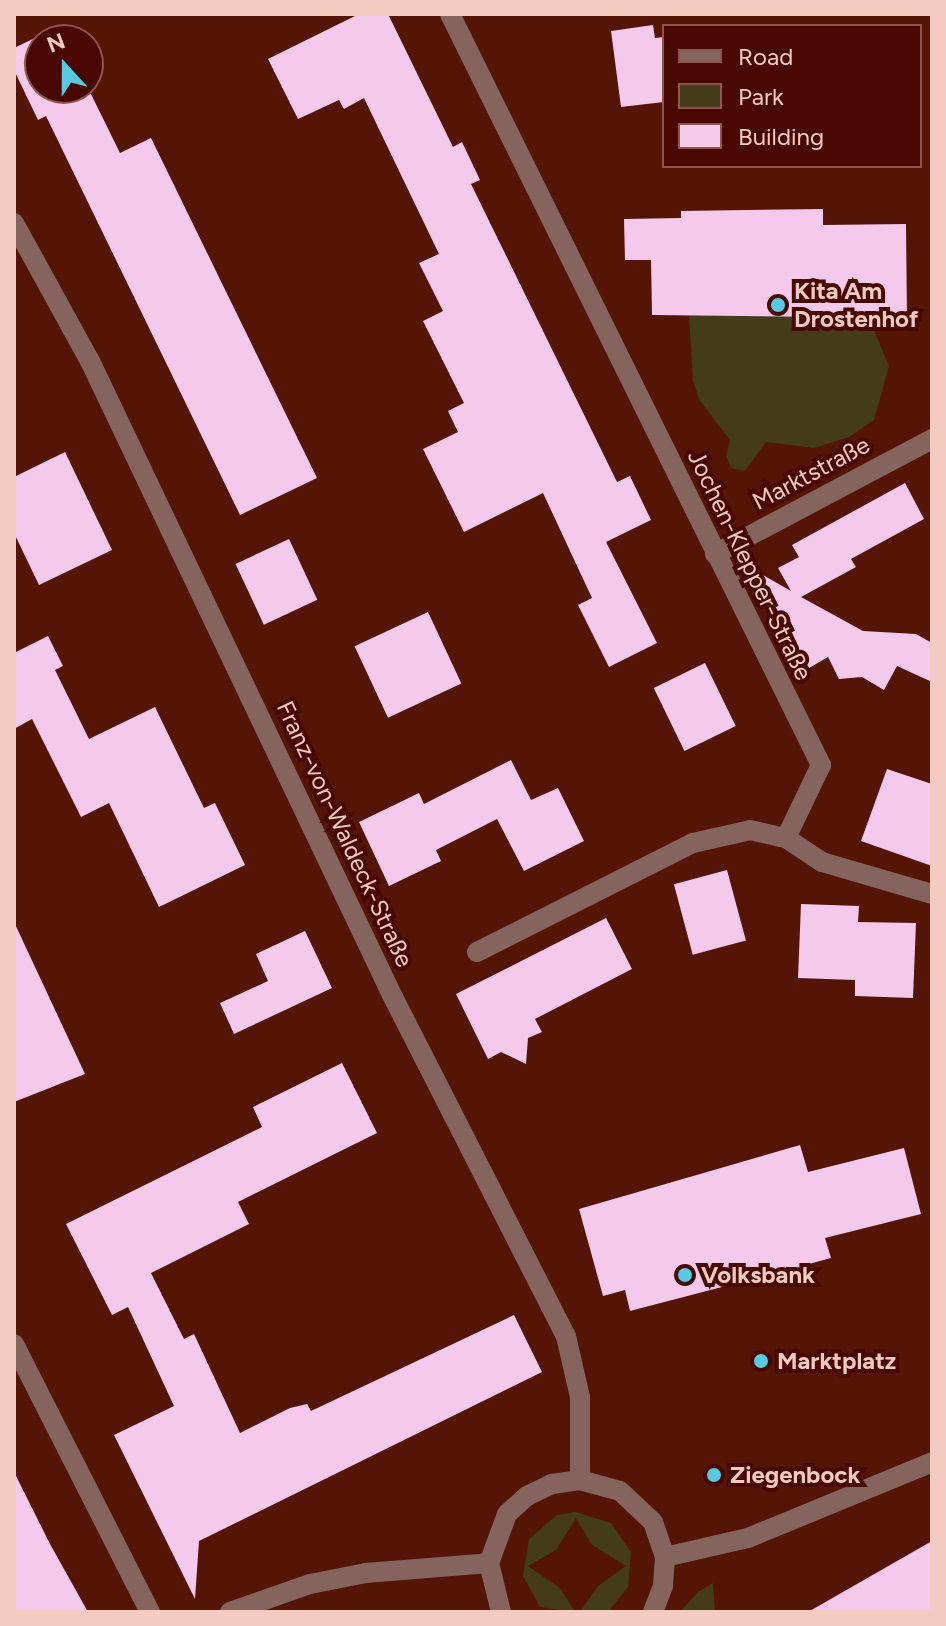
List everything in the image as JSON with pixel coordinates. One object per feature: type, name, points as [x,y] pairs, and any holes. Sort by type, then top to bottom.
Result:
[{"type":"street","name":"Jochen-Klepper-Straße","points":[[450,14],[821,765],[786,838]]},
{"type":"street","name":"Franz-von-Waldeck-Straße","points":[[14,223],[90,361],[392,995],[566,1336],[580,1397],[580,1480]]},
{"type":"street","name":"Marktstraße","points":[[715,554],[932,439]]},
{"type":"street","points":[[477,952],[693,843],[750,830],[786,838],[822,862],[932,894]]},
{"type":"street","points":[[14,1344],[150,1612]]},
{"type":"street","points":[[665,1557],[762,1533],[932,1462]]},
{"type":"street","points":[[501,1612],[489,1563],[494,1538],[507,1514],[527,1496],[552,1484],[580,1480],[620,1491],[638,1504],[653,1522],[665,1557],[663,1586],[653,1612]]},
{"type":"street","points":[[230,1612],[310,1584],[366,1573],[489,1563]]},
{"type":"green space","points":[[795,313],[796,320],[869,319],[889,366],[874,420],[849,437],[814,448],[766,442],[745,471],[731,468],[726,456],[730,440],[700,401],[693,381],[689,314]]},
{"type":"green space","points":[[575,1512],[611,1523],[631,1552],[628,1587],[608,1612],[580,1612],[598,1586],[626,1566],[592,1545],[576,1518],[556,1550],[528,1566],[560,1588],[575,1612],[540,1607],[523,1576],[529,1539],[557,1515]]},
{"type":"green space","points":[[713,1583],[715,1612],[680,1612],[698,1592]]},
{"type":"building","points":[[359,14],[388,14],[453,147],[462,142],[480,180],[471,184],[617,482],[630,476],[651,520],[606,542],[657,643],[609,667],[578,605],[592,598],[543,493],[464,532],[423,449],[458,432],[448,411],[464,403],[423,321],[443,311],[419,263],[439,254],[364,98],[344,109],[339,100],[298,119],[268,59]]},
{"type":"building","points":[[653,25],[655,38],[662,37],[662,102],[621,107],[611,31]]},
{"type":"building","points":[[24,43],[24,91],[14,70],[14,48]]},
{"type":"building","points":[[30,104],[96,104],[120,153],[151,138],[317,478],[240,515],[46,116],[38,120]]},
{"type":"building","points":[[823,209],[823,225],[906,224],[907,318],[652,315],[651,260],[625,260],[624,219],[681,218],[681,211]]},
{"type":"building","points":[[65,452],[112,550],[39,585],[14,533],[14,477]]},
{"type":"building","points":[[905,483],[924,519],[851,559],[856,567],[801,597],[863,631],[916,634],[932,643],[932,682],[897,666],[884,690],[862,677],[839,679],[828,657],[809,668],[756,571],[791,591],[778,568],[799,557],[792,545]]},
{"type":"building","points":[[289,539],[317,600],[264,625],[236,564]]},
{"type":"building","points":[[428,612],[461,684],[388,718],[355,646]]},
{"type":"building","points":[[48,636],[63,666],[55,670],[89,739],[155,707],[204,808],[215,803],[245,865],[159,907],[109,803],[81,817],[32,719],[14,729],[14,653]]},
{"type":"building","points":[[705,663],[736,726],[684,751],[654,688]]},
{"type":"building","points":[[511,760],[531,800],[558,788],[584,841],[524,871],[497,819],[436,850],[441,861],[389,886],[359,822],[419,793],[424,804]]},
{"type":"building","points":[[887,769],[932,784],[932,866],[861,841]]},
{"type":"building","points":[[727,870],[746,941],[693,955],[674,884]]},
{"type":"building","points":[[801,904],[859,906],[858,922],[916,923],[913,998],[855,996],[855,980],[798,978]]},
{"type":"building","points":[[606,918],[632,969],[535,1019],[542,1032],[528,1038],[526,1064],[501,1052],[488,1059],[456,994]]},
{"type":"building","points":[[14,922],[85,1074],[14,1102]]},
{"type":"building","points":[[305,931],[332,988],[234,1034],[220,1003],[268,981],[256,954]]},
{"type":"building","points":[[342,1063],[377,1133],[238,1202],[249,1224],[151,1273],[184,1339],[194,1334],[240,1433],[290,1408],[307,1404],[311,1411],[514,1315],[542,1372],[199,1541],[195,1599],[114,1435],[174,1406],[128,1307],[112,1315],[66,1224],[262,1127],[253,1107]]},
{"type":"building","points":[[800,1145],[808,1172],[904,1148],[921,1214],[825,1238],[831,1258],[805,1265],[799,1278],[787,1270],[630,1311],[625,1290],[603,1296],[579,1209]]},
{"type":"building","points":[[14,1472],[50,1544],[88,1612],[14,1612]]},
{"type":"building","points":[[932,1541],[932,1612],[808,1612]]},
{"type":"place","name":"Kita Am Drostenhof","points":[[778,305]]},
{"type":"place","name":"Volksbank","points":[[685,1275]]},
{"type":"place","name":"Marktplatz","points":[[761,1361]]},
{"type":"place","name":"Ziegenbock","points":[[714,1475]]}]
